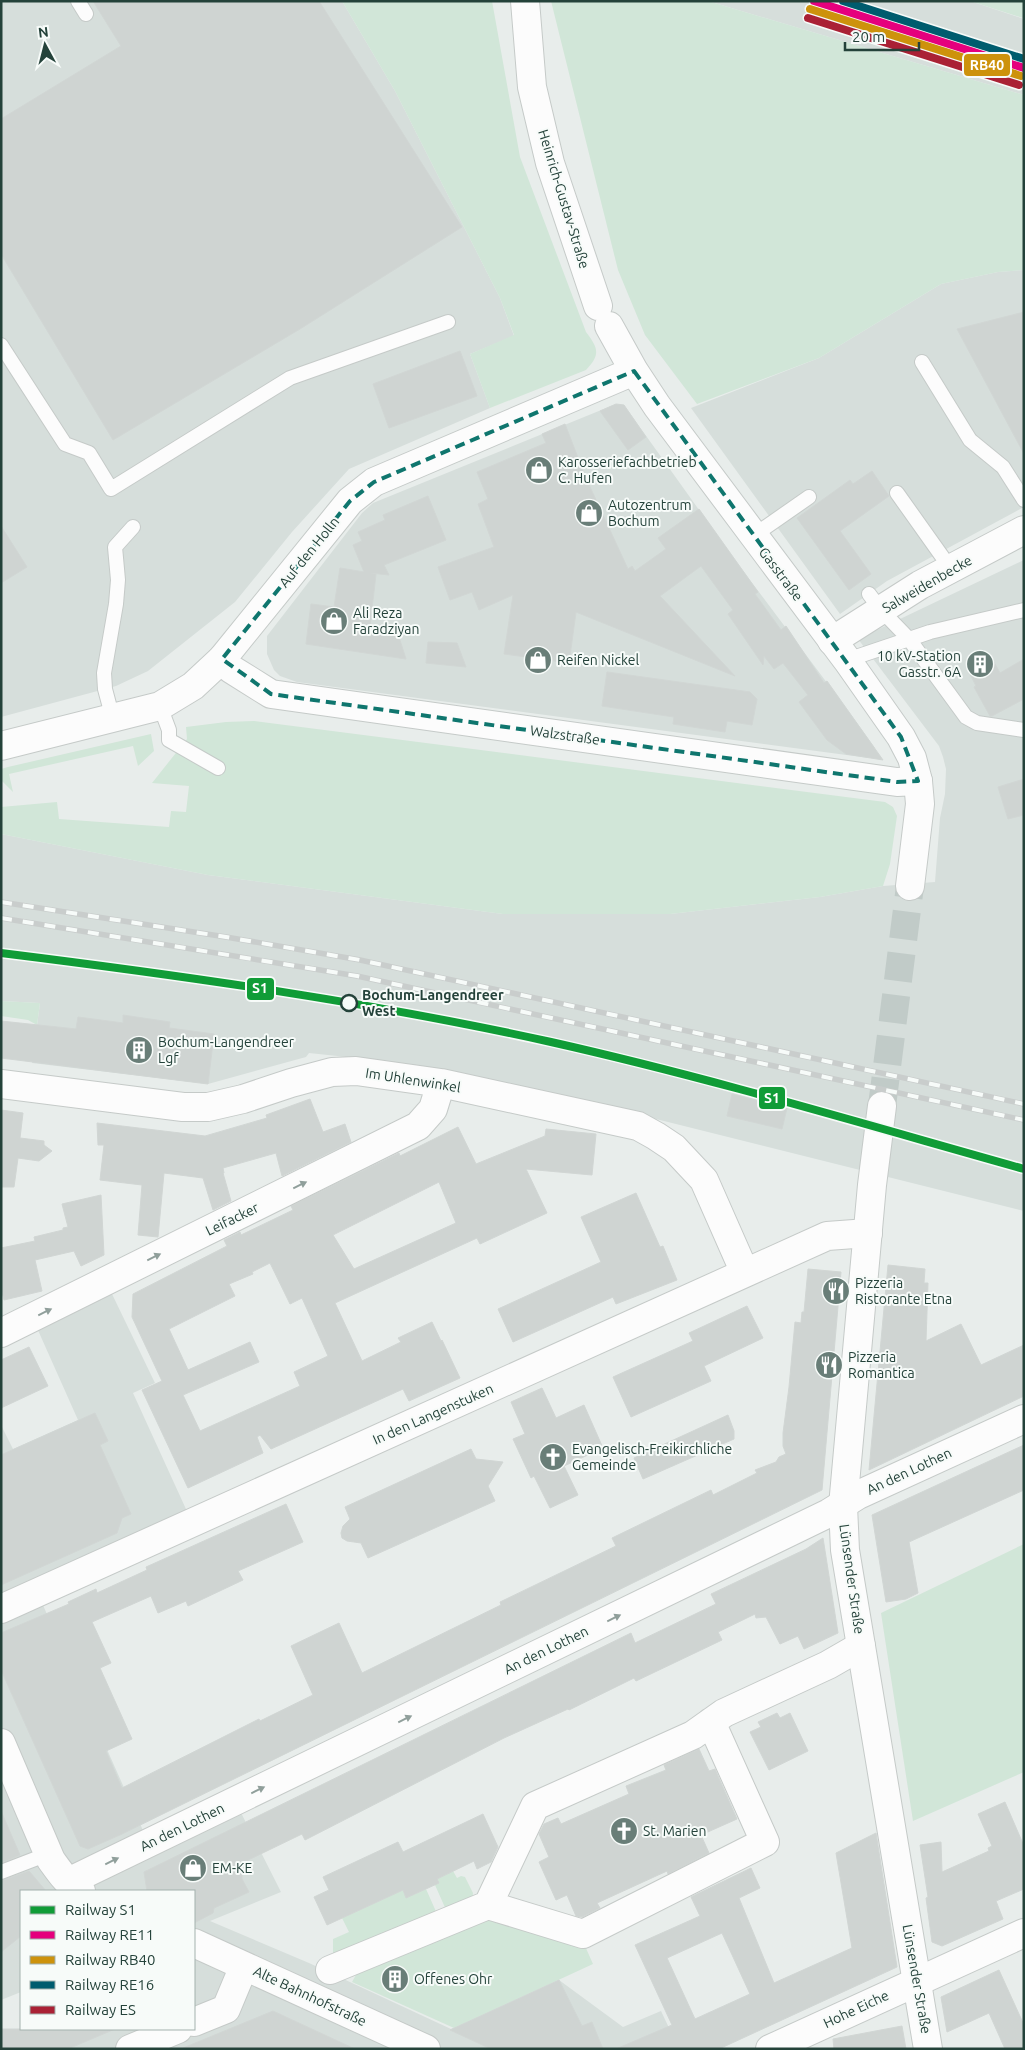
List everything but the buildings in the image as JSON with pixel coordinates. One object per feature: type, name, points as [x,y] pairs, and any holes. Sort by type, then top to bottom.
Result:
[{"type":"street","name":"Heinrich-Gustav-Straße","points":[[525,1],[534,97],[550,163],[604,316],[634,371]]},
{"type":"street","name":"Gasstraße","points":[[634,371],[657,406],[901,737],[912,758],[918,781]]},
{"type":"street","name":"Auf den Holln","points":[[1,746],[160,706],[193,686],[222,659],[350,501],[374,482],[634,371]]},
{"type":"street","name":"Salweidenbecke","points":[[839,651],[875,602],[920,585],[1024,530]]},
{"type":"street","name":"Walzstraße","points":[[222,659],[231,669],[271,694],[897,782],[918,781]]},
{"type":"street","points":[[910,886],[920,804],[918,781]]},
{"type":"street","name":"Im Uhlenwinkel","points":[[1,1084],[183,1107],[208,1107],[243,1099],[291,1082],[332,1072],[356,1071],[441,1083],[638,1126],[674,1148],[704,1180],[745,1273]]},
{"type":"street","name":"Leifacker","points":[[1,1333],[418,1126],[432,1109],[441,1083]]},
{"type":"street","name":"Lünsender Straße","points":[[882,1106],[868,1233],[843,1506],[845,1550],[928,2049]]},
{"type":"street","name":"In den Langenstuken","points":[[1,1609],[827,1236],[868,1233]]},
{"type":"street","name":"An den Lothen","points":[[75,1886],[843,1506],[858,1495],[1024,1418]]},
{"type":"street","points":[[488,1905],[535,1806],[693,1735],[724,1713],[828,1665],[861,1646]]},
{"type":"street","points":[[330,1970],[488,1905],[583,1934],[764,1842],[711,1722]]},
{"type":"street","points":[[1,1742],[48,1854],[62,1876],[75,1886]]},
{"type":"street","name":"Hohe Eiche","points":[[770,2049],[1024,1933]]},
{"type":"street","name":"Alte Bahnhofstraße","points":[[195,1943],[426,2049]]},
{"type":"street","points":[[195,2022],[226,2009],[244,1966]]},
{"type":"street","points":[[130,2049],[176,2030]]},
{"type":"lane","points":[[78,1],[86,14]]},
{"type":"lane","points":[[1,345],[66,444],[90,453],[111,489],[290,378],[448,322]]},
{"type":"lane","points":[[922,362],[970,440],[1003,467],[1024,500]]},
{"type":"lane","points":[[897,493],[951,569]]},
{"type":"lane","points":[[753,536],[809,497]]},
{"type":"lane","points":[[113,719],[105,689],[104,672],[116,604],[118,580],[115,547],[133,527]]},
{"type":"lane","points":[[875,602],[909,639],[966,717],[977,723],[1024,730]]},
{"type":"lane","points":[[839,651],[909,639],[1024,610]]},
{"type":"lane","points":[[160,706],[169,730],[169,740],[218,768]]},
{"type":"lane","points":[[1,1872],[48,1854]]},
{"type":"highlighted area","points":[[634,371],[847,660],[901,737],[918,781],[897,782],[271,694],[222,659],[350,501],[374,482]]},
{"type":"shaded area","points":[[1,1],[342,1],[395,91],[500,298],[514,336],[470,354],[490,408],[349,469],[292,532],[235,602],[148,671],[116,686],[1,717]]},
{"type":"shaded area","points":[[708,1],[970,1],[1024,19],[1024,95]]},
{"type":"shaded area","points":[[1024,270],[1024,507],[887,581],[840,614],[691,408],[819,358],[941,284],[998,272]]},
{"type":"shaded area","points":[[616,404],[624,405],[732,556],[875,748],[869,758],[297,682],[280,676],[274,670],[267,654],[267,636],[362,513],[373,503]]},
{"type":"shaded area","points":[[1024,560],[1024,1211],[608,1107],[478,1078],[394,1062],[309,1053],[306,1057],[208,1084],[32,1063],[40,1003],[1,1001],[1,834],[208,875],[503,914],[670,914],[820,897],[883,886],[935,882],[940,818],[945,794],[946,769],[943,757],[939,746],[858,639]]},
{"type":"shaded area","points":[[112,1294],[155,1383],[133,1393],[196,1531],[42,1603],[145,1835],[231,1793],[281,1892],[210,1921],[309,1963],[451,2029],[559,1980],[623,2027],[661,2011],[679,2049],[52,2049],[43,2030],[195,2030],[195,1890],[20,1890],[20,1992],[1,2000],[1,1425],[13,1449],[78,1420],[37,1328]]},
{"type":"green space","points":[[342,1],[492,1],[520,157],[586,332],[595,347],[596,355],[586,370],[490,408],[470,354],[514,335],[500,298],[395,91]]},
{"type":"green space","points":[[551,1],[708,1],[1024,95],[1024,270],[998,272],[941,284],[819,358],[697,404],[645,335],[618,270]]},
{"type":"green space","points":[[970,1],[1024,1],[1024,19],[1023,18]]},
{"type":"green space","points":[[254,721],[885,802],[893,807],[897,816],[890,864],[883,886],[820,897],[670,914],[503,914],[208,875],[1,834],[1,807],[57,802],[59,819],[169,827],[171,811],[186,812],[189,786],[152,783],[187,739],[186,727]]},
{"type":"green space","points":[[151,734],[154,751],[138,766],[133,746],[9,774],[13,792],[1,780],[1,769]]},
{"type":"green space","points":[[1,1001],[40,1003],[37,1025],[28,1020],[1,1016]]},
{"type":"green space","points":[[1024,1544],[1024,1772],[913,1821],[881,1613]]},
{"type":"green space","points":[[453,1871],[457,1878],[465,1877],[473,1893],[472,1901],[447,1912],[435,1885],[437,1879]]},
{"type":"green space","points":[[426,1889],[438,1916],[344,1954],[333,1954],[333,1939],[349,1932],[342,1918],[403,1890],[406,1898]]},
{"type":"green space","points":[[483,1918],[585,1946],[593,1964],[454,2028],[352,1982],[362,1964]]},
{"type":"tunnel","points":[[882,1106],[910,886]]},
{"type":"railway","points":[[1,902],[360,960],[1024,1104]]},
{"type":"railway","points":[[1,918],[357,976],[1024,1120]]},
{"type":"rail line","name":"RE11","points":[[814,1],[1024,68]]},
{"type":"rail line","name":"RE16","points":[[843,1],[1024,59]]},
{"type":"rail line","name":"RB40","points":[[810,9],[1021,76]]},
{"type":"rail line","name":"ES","points":[[808,18],[1019,85]]},
{"type":"rail line","name":"S1","points":[[1,953],[140,971],[346,1002],[551,1042],[789,1102],[1024,1169]]},
{"type":"place","name":"Karosseriefachbetrieb C. Hufen","points":[[539,470]]},
{"type":"place","name":"Autozentrum Bochum","points":[[589,513]]},
{"type":"place","name":"Ali Reza Faradziyan","points":[[334,621]]},
{"type":"place","name":"Reifen Nickel","points":[[538,660]]},
{"type":"place","name":"10 kV-Station Gasstr. 6A","points":[[980,664]]},
{"type":"place","name":"Bochum-Langendreer West","points":[[349,1003]]},
{"type":"place","name":"Bochum-Langendreer Lgf","points":[[139,1050]]},
{"type":"place","name":"Pizzeria Ristorante Etna","points":[[836,1291]]},
{"type":"place","name":"Pizzeria Romantica","points":[[829,1365]]},
{"type":"place","name":"Evangelisch-Freikirchliche Gemeinde","points":[[553,1457]]},
{"type":"place","name":"St. Marien","points":[[624,1831]]},
{"type":"place","name":"EM-KE","points":[[193,1868]]},
{"type":"place","name":"Offenes Ohr","points":[[395,1979]]}]
